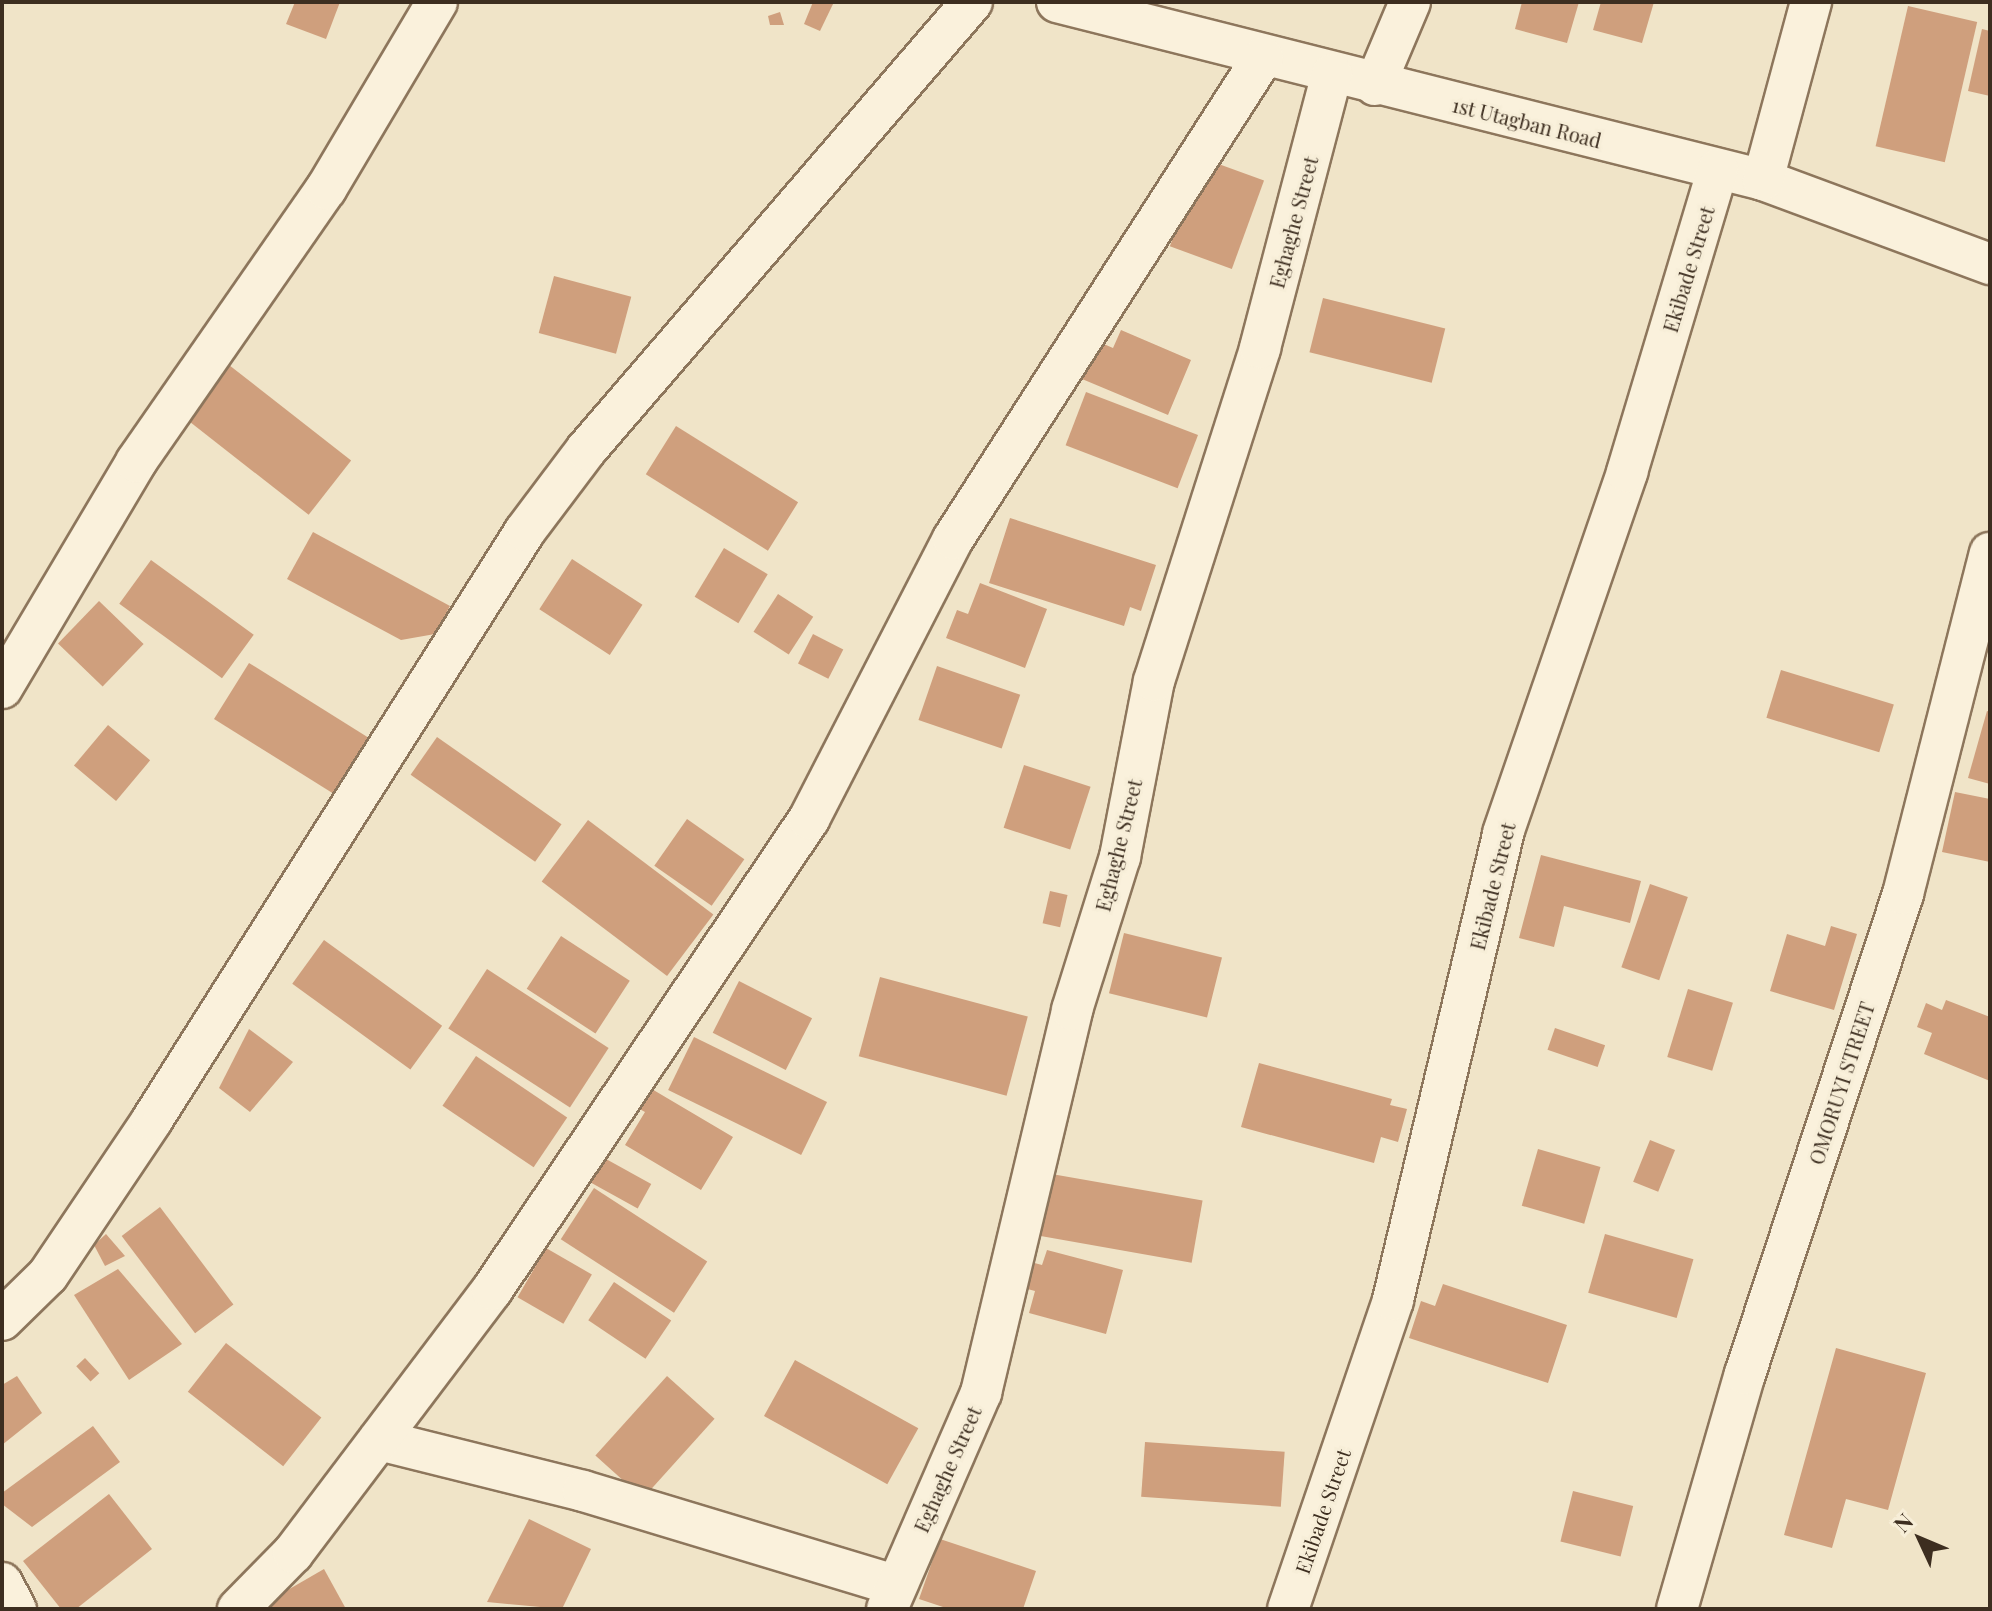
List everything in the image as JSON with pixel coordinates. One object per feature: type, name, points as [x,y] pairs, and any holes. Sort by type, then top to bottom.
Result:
[{"type":"street","points":[[2,688],[136,462],[326,189],[437,2]]},
{"type":"street","points":[[2,1320],[48,1275],[152,1120],[525,531],[586,450],[972,2]]},
{"type":"street","name":"1st Utagban Road","points":[[1057,2],[1263,57],[1763,180],[1990,264]]},
{"type":"street","points":[[1375,85],[1410,2]]},
{"type":"street","points":[[1763,180],[1811,2]]},
{"type":"street","points":[[238,1609],[293,1553],[492,1290],[809,819],[953,539],[1263,57]]},
{"type":"street","name":"Eghaghe Street","points":[[890,1597],[981,1393],[1072,1010],[1120,857],[1154,681],[1260,348],[1332,74]]},
{"type":"street","name":"Ekibade Street","points":[[1288,1609],[1393,1300],[1503,833],[1627,472],[1718,169]]},
{"type":"street","name":"OMORUYI STREET","points":[[1677,1609],[1745,1374],[1903,894],[1990,553]]},
{"type":"street","points":[[379,1440],[583,1491],[890,1597]]},
{"type":"street","points":[[2,1583],[16,1609]]},
{"type":"building","points":[[295,2],[340,2],[326,39],[286,24]]},
{"type":"building","points":[[813,2],[834,2],[820,31],[804,24]]},
{"type":"building","points":[[1522,2],[1579,2],[1567,43],[1515,29]]},
{"type":"building","points":[[1601,2],[1654,2],[1642,43],[1593,30]]},
{"type":"building","points":[[1908,6],[1977,22],[1945,162],[1876,146]]},
{"type":"building","points":[[780,12],[784,25],[770,25],[768,16]]},
{"type":"building","points":[[1982,29],[1990,31],[1990,96],[1968,91]]},
{"type":"building","points":[[1202,158],[1264,181],[1232,269],[1170,246]]},
{"type":"building","points":[[554,276],[631,297],[616,354],[539,333]]},
{"type":"building","points":[[1323,298],[1445,328],[1432,383],[1309,352]]},
{"type":"building","points":[[1121,330],[1191,360],[1168,415],[1082,379],[1099,342],[1113,348]]},
{"type":"building","points":[[229,365],[351,460],[309,515],[187,419]]},
{"type":"building","points":[[1086,392],[1198,435],[1178,488],[1066,445]]},
{"type":"building","points":[[676,426],[798,502],[768,551],[646,474]]},
{"type":"building","points":[[1010,518],[1156,565],[1141,611],[1130,607],[1124,626],[989,583]]},
{"type":"building","points":[[313,532],[450,606],[435,634],[401,640],[287,579]]},
{"type":"building","points":[[724,548],[768,574],[738,623],[695,597]]},
{"type":"building","points":[[572,559],[642,605],[610,655],[539,609]]},
{"type":"building","points":[[151,560],[254,635],[222,678],[119,604]]},
{"type":"building","points":[[980,583],[1047,609],[1025,668],[946,638],[957,610],[968,614]]},
{"type":"building","points":[[778,594],[813,617],[789,655],[753,632]]},
{"type":"building","points":[[99,601],[144,644],[103,687],[58,643]]},
{"type":"building","points":[[813,634],[843,649],[828,679],[798,663]]},
{"type":"building","points":[[249,663],[369,738],[334,794],[214,719]]},
{"type":"building","points":[[937,666],[1020,695],[1002,749],[918,720]]},
{"type":"building","points":[[1781,670],[1894,704],[1879,752],[1766,718]]},
{"type":"building","points":[[1987,711],[1990,712],[1990,784],[1968,778]]},
{"type":"building","points":[[108,725],[150,760],[116,801],[74,766]]},
{"type":"building","points":[[437,737],[562,824],[535,862],[411,775]]},
{"type":"building","points":[[1024,765],[1091,787],[1070,849],[1004,828]]},
{"type":"building","points":[[1955,792],[1990,799],[1990,862],[1942,852]]},
{"type":"building","points":[[687,819],[744,859],[712,906],[654,866]]},
{"type":"building","points":[[588,820],[713,914],[667,976],[542,881]]},
{"type":"building","points":[[1541,855],[1641,881],[1630,923],[1564,906],[1554,947],[1519,938]]},
{"type":"building","points":[[1650,884],[1688,897],[1659,980],[1621,967]]},
{"type":"building","points":[[1050,891],[1068,895],[1060,927],[1043,923]]},
{"type":"building","points":[[1831,926],[1857,934],[1834,1010],[1770,991],[1787,934],[1825,946]]},
{"type":"building","points":[[1124,933],[1222,957],[1207,1018],[1109,993]]},
{"type":"building","points":[[561,936],[630,981],[595,1033],[527,989]]},
{"type":"building","points":[[324,940],[442,1026],[410,1070],[292,984]]},
{"type":"building","points":[[487,969],[609,1048],[570,1108],[448,1029]]},
{"type":"building","points":[[880,977],[1028,1017],[1007,1096],[859,1056]]},
{"type":"building","points":[[739,981],[812,1018],[786,1070],[713,1033]]},
{"type":"building","points":[[1688,989],[1733,1003],[1712,1071],[1667,1057]]},
{"type":"building","points":[[1946,1000],[1990,1017],[1990,1081],[1924,1054],[1932,1033],[1917,1027],[1926,1003],[1942,1010]]},
{"type":"building","points":[[1555,1028],[1605,1045],[1598,1067],[1548,1050]]},
{"type":"building","points":[[249,1029],[293,1062],[250,1112],[219,1088]]},
{"type":"building","points":[[694,1037],[827,1102],[801,1155],[668,1090]]},
{"type":"building","points":[[476,1056],[567,1118],[534,1167],[442,1106]]},
{"type":"building","points":[[1259,1063],[1392,1099],[1390,1105],[1407,1109],[1398,1142],[1381,1137],[1374,1163],[1241,1127]]},
{"type":"building","points":[[645,1085],[733,1137],[701,1190],[625,1145],[645,1112],[632,1105]]},
{"type":"building","points":[[1650,1140],[1675,1150],[1658,1192],[1633,1182]]},
{"type":"building","points":[[1538,1149],[1600,1167],[1584,1224],[1522,1206]]},
{"type":"building","points":[[597,1154],[651,1184],[638,1209],[583,1178]]},
{"type":"building","points":[[1046,1173],[1203,1201],[1192,1263],[1035,1235]]},
{"type":"building","points":[[594,1188],[707,1262],[674,1313],[561,1239]]},
{"type":"building","points":[[160,1207],[233,1304],[195,1333],[122,1236]]},
{"type":"building","points":[[106,1234],[125,1256],[105,1266],[94,1245]]},
{"type":"building","points":[[1605,1234],[1693,1259],[1677,1318],[1588,1293]]},
{"type":"building","points":[[546,1248],[592,1274],[563,1324],[518,1297]]},
{"type":"building","points":[[1047,1250],[1123,1270],[1106,1334],[1029,1313],[1035,1291],[1020,1287],[1027,1261],[1042,1265]]},
{"type":"building","points":[[118,1269],[182,1344],[129,1380],[74,1295]]},
{"type":"building","points":[[614,1282],[671,1321],[645,1359],[588,1320]]},
{"type":"building","points":[[1443,1284],[1567,1325],[1548,1383],[1409,1338],[1421,1301],[1435,1306]]},
{"type":"building","points":[[226,1343],[321,1417],[283,1466],[188,1392]]},
{"type":"building","points":[[1836,1348],[1926,1373],[1888,1510],[1846,1499],[1832,1548],[1784,1535]]},
{"type":"building","points":[[85,1358],[99,1373],[91,1382],[76,1366]]},
{"type":"building","points":[[795,1360],[918,1428],[887,1484],[764,1416]]},
{"type":"building","points":[[17,1376],[42,1413],[2,1445],[2,1385]]},
{"type":"building","points":[[667,1376],[715,1419],[643,1498],[595,1456]]},
{"type":"building","points":[[93,1426],[120,1462],[32,1527],[2,1504],[2,1493]]},
{"type":"building","points":[[1145,1442],[1285,1452],[1281,1507],[1141,1497]]},
{"type":"building","points":[[1573,1491],[1633,1506],[1621,1556],[1560,1541]]},
{"type":"building","points":[[109,1494],[152,1549],[76,1609],[61,1609],[23,1561]]},
{"type":"building","points":[[529,1519],[591,1549],[562,1609],[487,1602]]},
{"type":"building","points":[[940,1539],[1036,1571],[1023,1609],[949,1609],[919,1599]]},
{"type":"building","points":[[324,1569],[346,1609],[262,1609],[260,1606]]}]
